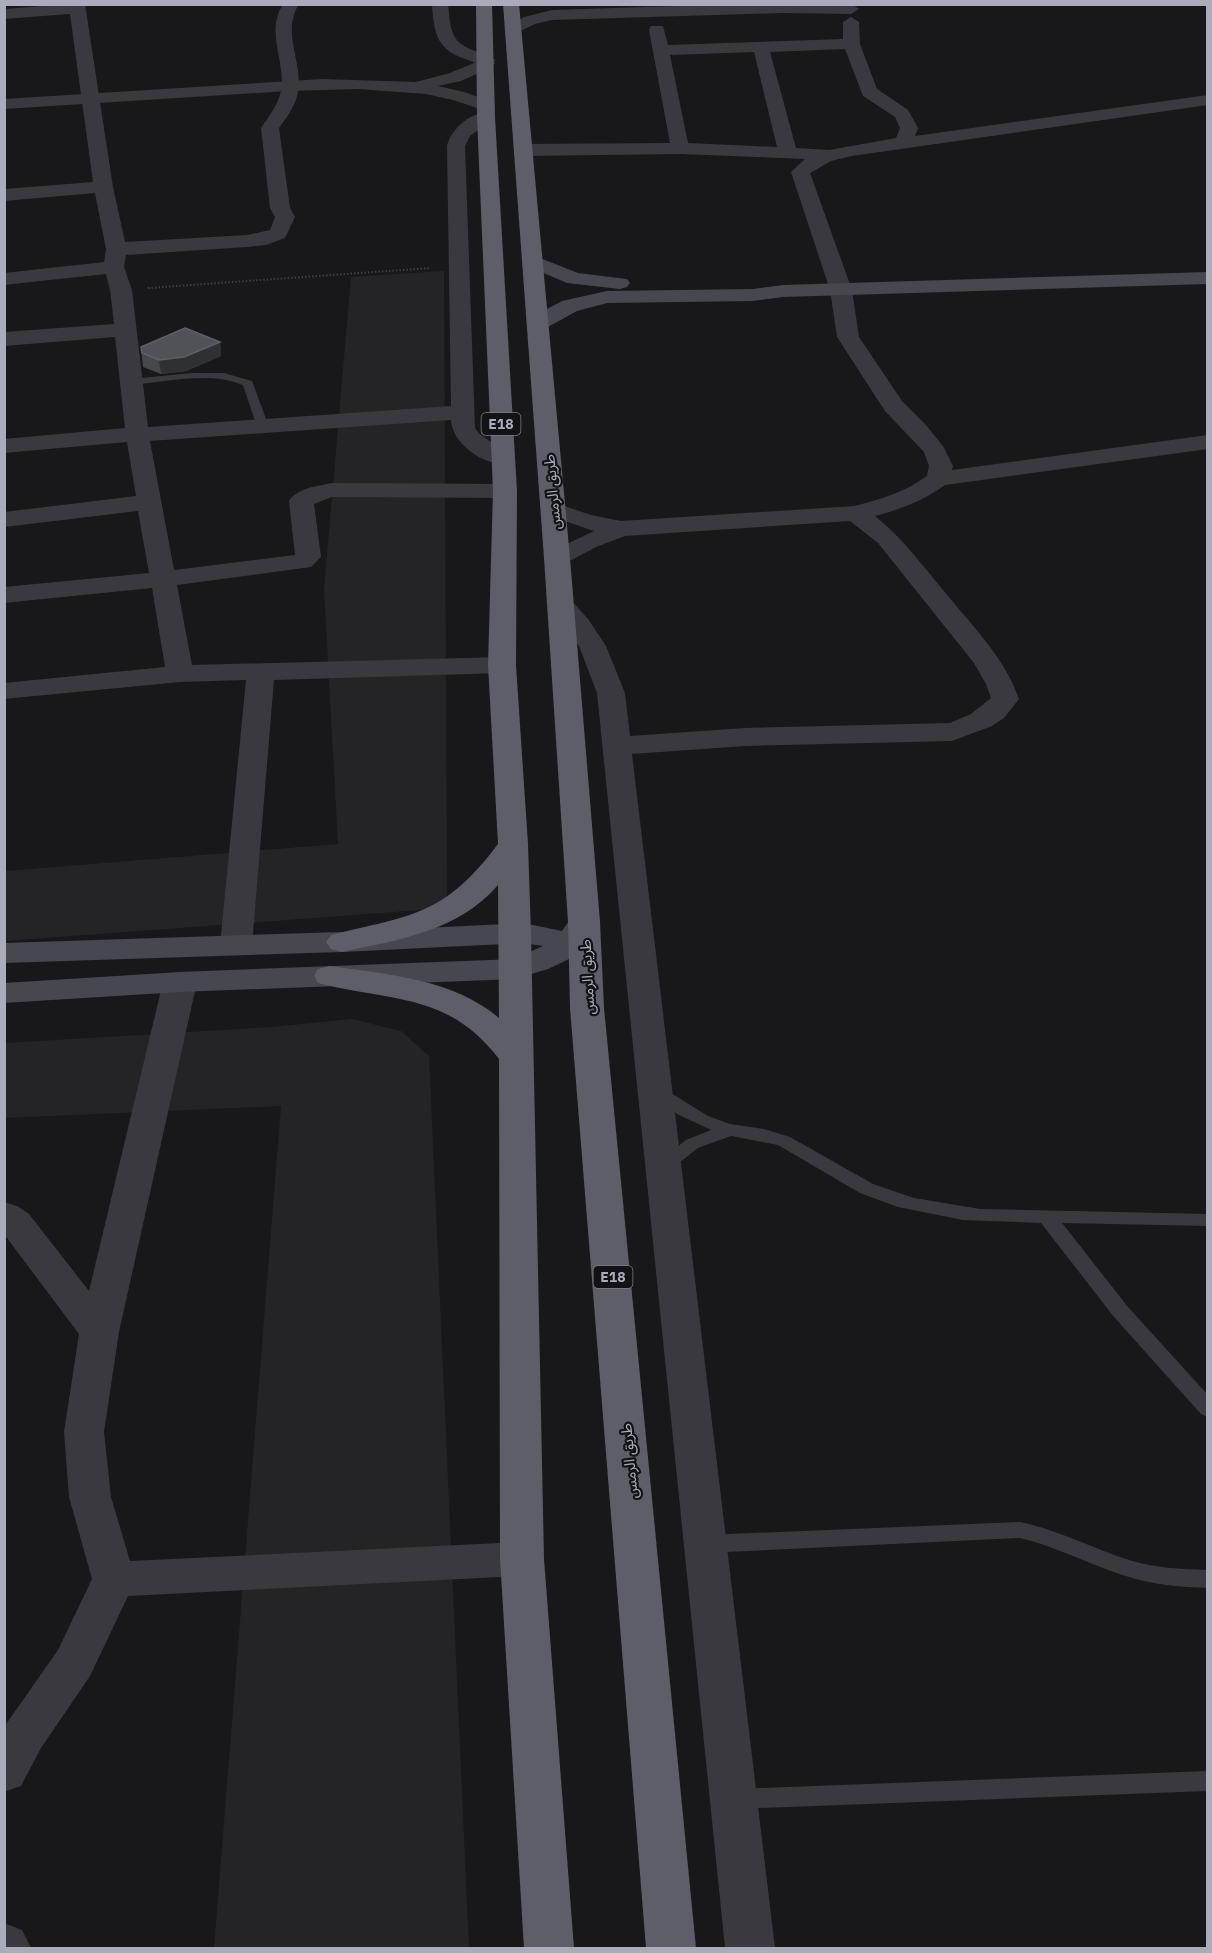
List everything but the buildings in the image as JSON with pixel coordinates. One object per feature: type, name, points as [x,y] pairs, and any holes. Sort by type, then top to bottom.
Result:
[{"type":"highway","name":"E18","points":[[483,4],[486,112],[505,491],[502,665],[513,844],[516,969],[522,1559],[549,1948]]},
{"type":"highway","name":"طريق الرمس","points":[[512,4],[512,30],[561,604],[579,940],[671,1948]]},
{"type":"highway","points":[[342,942],[402,930],[456,907],[476,891],[513,844]]},
{"type":"highway","points":[[330,976],[402,987],[452,1002],[491,1026],[506,1042],[517,1059]]},
{"type":"main road","points":[[532,261],[562,275],[587,281],[783,291],[1208,278]]},
{"type":"main road","points":[[538,323],[570,306],[607,297],[753,295],[783,291]]},
{"type":"main road","points":[[4,952],[342,942],[515,933],[579,940]]},
{"type":"main road","points":[[4,993],[180,982],[516,969],[544,960],[579,940]]},
{"type":"street","points":[[4,279],[115,258],[266,239],[278,234],[285,217],[280,208],[270,128],[285,106],[290,86],[284,41],[284,12],[291,4]]},
{"type":"street","points":[[440,4],[442,32],[446,41],[464,54],[486,61]]},
{"type":"street","points":[[512,4],[532,12],[552,15]]},
{"type":"street","points":[[4,14],[77,7],[103,187],[121,290],[137,433],[180,674]]},
{"type":"street","points":[[512,30],[530,20],[552,15],[653,8],[853,7],[852,44],[868,92],[902,114],[909,128],[904,141]]},
{"type":"street","points":[[653,8],[680,147]]},
{"type":"street","points":[[661,50],[852,44]]},
{"type":"street","points":[[761,48],[788,152]]},
{"type":"street","points":[[407,86],[454,77],[486,61]]},
{"type":"street","points":[[4,104],[290,86],[407,86],[453,93],[486,112],[464,130],[457,140],[463,428],[468,437],[478,446],[503,458]]},
{"type":"street","points":[[938,479],[941,466],[935,451],[917,429],[893,406],[848,337],[841,290],[800,172],[810,163],[828,155],[904,141],[1208,100]]},
{"type":"street","points":[[524,150],[680,147],[828,155]]},
{"type":"street","points":[[4,195],[103,187]]},
{"type":"street","points":[[4,339],[126,330]]},
{"type":"street","points":[[4,446],[137,433],[263,427],[463,412]]},
{"type":"street","points":[[553,509],[584,521],[621,529],[856,513],[898,502],[923,490],[938,479],[1208,442]]},
{"type":"street","points":[[4,595],[302,562],[308,557],[301,501],[332,490],[505,491]]},
{"type":"street","points":[[4,520],[149,502]]},
{"type":"street","points":[[617,746],[745,737],[952,732],[978,724],[994,713],[1005,699],[1000,684],[986,660],[887,538],[856,513]]},
{"type":"street","points":[[557,558],[587,542],[621,529]]},
{"type":"street","points":[[561,604],[576,620],[600,656],[611,693],[750,1948]]},
{"type":"street","points":[[4,691],[180,674],[502,665]]},
{"type":"street","points":[[236,945],[261,670]]},
{"type":"street","points":[[11,1747],[74,1663],[114,1578],[90,1497],[84,1432],[99,1332],[180,982]]},
{"type":"street","points":[[4,1215],[16,1223],[99,1332]]},
{"type":"street","points":[[114,1578],[522,1559]]},
{"type":"lane","points":[[131,382],[223,376],[242,379],[248,383],[263,427]]},
{"type":"lane","points":[[655,1088],[687,1112],[729,1130],[756,1133],[806,1150],[852,1181],[913,1205],[946,1212],[980,1215],[1208,1220]]},
{"type":"lane","points":[[664,1166],[692,1144],[729,1130]]},
{"type":"lane","points":[[1047,1217],[1121,1312],[1208,1409]]},
{"type":"lane","points":[[705,1544],[1020,1530],[1048,1536],[1120,1566],[1145,1573],[1208,1579]]},
{"type":"lane","points":[[733,1799],[1208,1781]]},
{"type":"path","points":[[121,290],[458,266]]},
{"type":"shaded area","points":[[444,271],[447,908],[5,941],[5,871],[338,844],[324,589],[351,277]]},
{"type":"shaded area","points":[[352,1019],[401,1031],[429,1056],[469,1948],[214,1948],[281,1106],[5,1118],[5,1043],[271,1027]]}]
